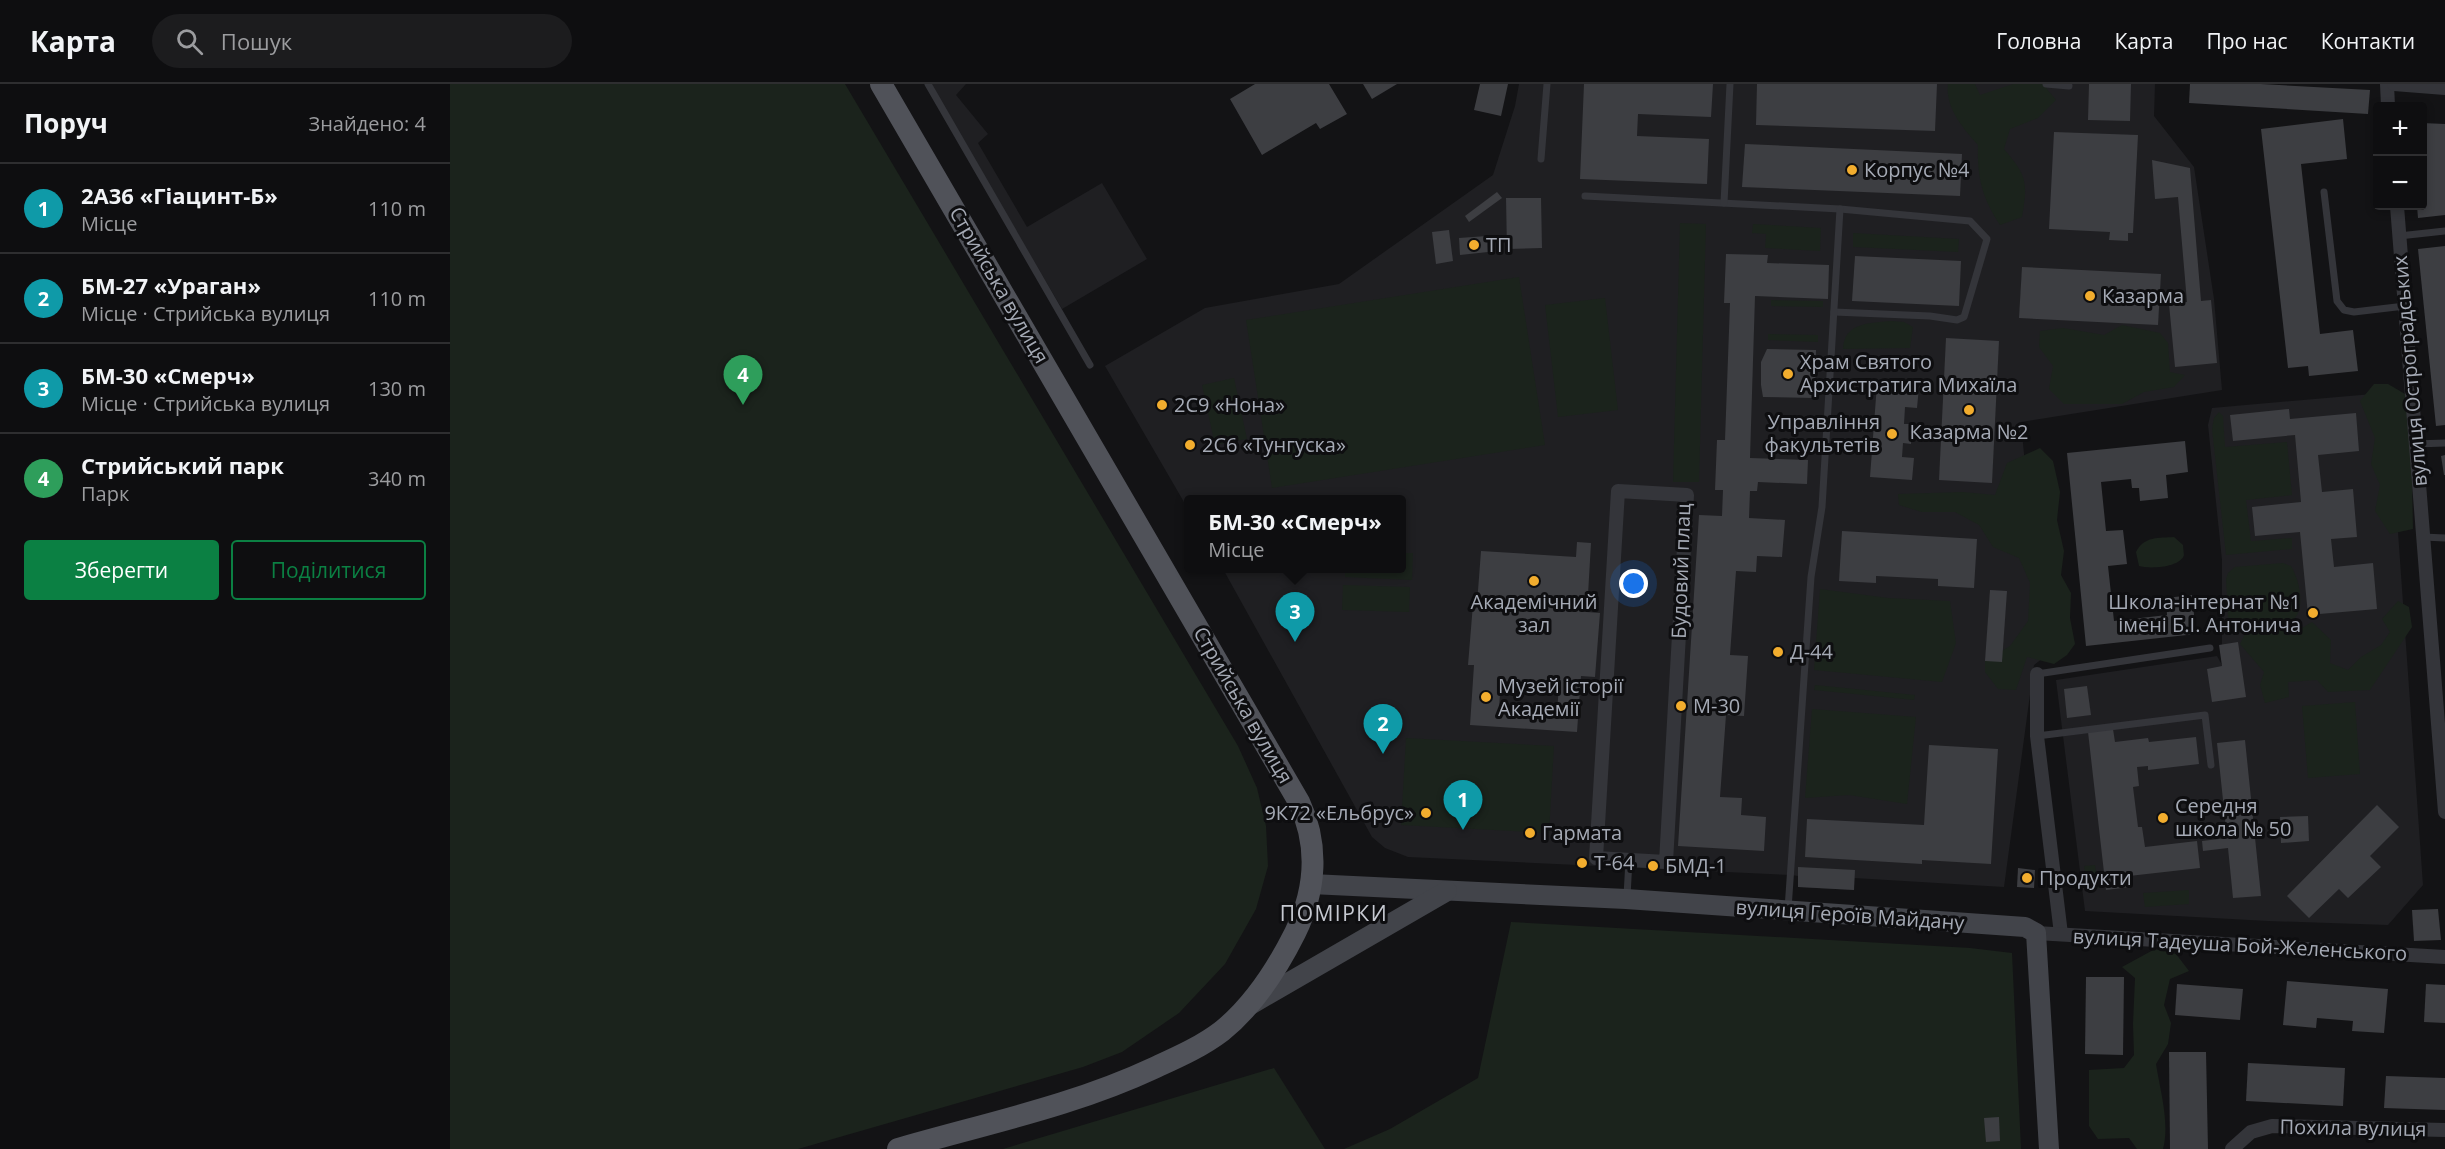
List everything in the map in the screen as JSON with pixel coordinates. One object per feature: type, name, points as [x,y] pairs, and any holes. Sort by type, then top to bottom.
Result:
[{"type":"main road","name":"Стрийська вулиця","points":[[881,84],[1299,802],[1308,821],[1313,845],[1311,884],[1302,918],[1286,951],[1248,1006],[1222,1030],[1196,1049],[1114,1087],[898,1149]]},
{"type":"main road","name":"вулиця Героїв Майдану","points":[[1311,884],[1626,899],[2025,927],[2036,933]]},
{"type":"main road","points":[[1248,1006],[1447,891]]},
{"type":"main road","points":[[2036,933],[2049,1149]]},
{"type":"street","points":[[2386,84],[2388,102]]},
{"type":"street","points":[[2394,84],[2445,88]]},
{"type":"street","name":"вулиця Остроградських","points":[[2397,210],[2416,444],[2429,537],[2445,812]]},
{"type":"street","name":"Будовий плац","points":[[1618,491],[1687,495],[1666,862],[1629,860],[1596,858],[1618,491]]},
{"type":"street","points":[[2037,674],[2037,736],[2061,934]]},
{"type":"street","name":"вулиця Тадеуша Бой-Желенського","points":[[2036,933],[2445,957]]},
{"type":"street","name":"Похила вулиця","points":[[2232,1149],[2251,1132],[2272,1126],[2445,1130]]},
{"type":"lane","points":[[928,84],[1090,364]]},
{"type":"lane","points":[[1541,159],[1547,84]]},
{"type":"lane","points":[[1724,203],[1730,84]]},
{"type":"lane","points":[[2046,84],[2069,86]]},
{"type":"lane","points":[[2324,192],[2337,301],[2344,310],[2354,312],[2405,306]]},
{"type":"lane","points":[[1585,196],[1840,209],[1970,221],[1988,239],[1964,317],[1957,320],[1930,316],[1834,312]]},
{"type":"lane","points":[[1788,910],[1811,577],[1822,507],[1840,209]]},
{"type":"lane","points":[[2399,236],[2445,231]]},
{"type":"lane","points":[[2416,444],[2445,443]]},
{"type":"lane","points":[[2429,537],[2445,538]]},
{"type":"lane","points":[[2037,674],[2210,648]]},
{"type":"lane","points":[[2037,736],[2205,715],[2211,765]]},
{"type":"lane","points":[[1626,899],[1629,860]]},
{"type":"shaded area","points":[[450,84],[845,84],[1238,746],[1257,788],[1266,826],[1268,866],[1256,909],[1225,964],[1179,1013],[1122,1052],[1083,1067],[798,1149],[450,1149]]},
{"type":"shaded area","points":[[930,84],[966,84],[956,95],[988,134],[978,143],[1027,227],[1102,183],[1147,259],[1062,309]]},
{"type":"shaded area","points":[[1519,84],[2155,84],[2154,116],[2194,167],[2214,299],[2222,390],[2021,422],[2043,658],[2034,665],[2004,887],[1854,878],[1854,890],[1798,887],[1798,876],[1791,875],[1408,857],[1385,848],[1372,837],[1225,573],[1406,573],[1406,495],[1184,495],[1184,502],[1105,366],[1205,308],[1339,284],[1493,175],[1515,106]]},
{"type":"shaded area","points":[[1948,84],[1975,84],[1980,95],[2013,84],[2043,84],[2056,100],[2038,118],[2010,129],[2004,149],[2024,180],[2025,195],[2022,217],[2000,225],[1994,215],[1982,187],[1978,167],[1978,145],[1961,125],[1952,109]]},
{"type":"shaded area","points":[[1680,223],[1706,224],[1699,482],[1673,482]]},
{"type":"shaded area","points":[[1753,224],[1821,228],[1820,251],[1765,248],[1766,234],[1752,233]]},
{"type":"shaded area","points":[[1853,233],[1959,239],[1958,252],[1853,247]]},
{"type":"shaded area","points":[[1519,277],[1545,445],[1272,488],[1246,320]]},
{"type":"shaded area","points":[[1605,298],[1618,410],[1558,417],[1545,305]]},
{"type":"shaded area","points":[[1771,300],[1823,301],[1823,307],[1771,306]]},
{"type":"shaded area","points":[[1904,322],[1913,327],[1910,348],[1843,349],[1848,334],[1853,329],[1867,324]]},
{"type":"shaded area","points":[[2122,325],[2160,333],[2168,343],[2170,372],[2185,375],[2174,387],[2144,392],[2122,404],[2064,404],[2049,389],[2053,366],[2039,347],[2040,331],[2063,328],[2104,335]]},
{"type":"shaded area","points":[[1768,334],[1818,335],[1818,342],[1768,340]]},
{"type":"shaded area","points":[[1234,378],[1247,439],[1215,445],[1202,385]]},
{"type":"shaded area","points":[[2374,384],[2388,384],[2405,394],[2411,436],[2413,529],[2390,534],[2375,511],[2380,485],[2371,464],[2375,438],[2360,401]]},
{"type":"shaded area","name":"Школа-інтернат №1 імені Б.І. Антонича","points":[[2384,393],[2397,518],[2423,885],[2388,925],[2085,911],[2056,680],[2217,656],[2222,665],[2222,560],[2208,425],[2212,408]]},
{"type":"shaded area","points":[[2219,412],[2223,416],[2225,447],[2287,442],[2292,495],[2246,500],[2251,541],[2292,538],[2292,549],[2226,555],[2212,429],[2214,418]]},
{"type":"shaded area","points":[[2040,448],[2053,461],[2060,492],[2057,520],[2064,551],[2061,575],[2071,593],[2070,618],[2075,644],[2067,655],[2054,664],[2027,657],[2016,690],[1998,689],[1985,672],[1985,661],[2010,646],[2028,621],[2030,583],[2019,558],[1993,547],[1979,525],[1955,512],[1922,512],[1899,505],[1898,494],[1963,492],[1995,495],[2007,463]]},
{"type":"shaded area","points":[[2174,537],[2183,545],[2184,555],[2177,563],[2164,566],[2139,566],[2136,552],[2143,543],[2157,538]]},
{"type":"shaded area","points":[[1406,553],[1413,553],[1412,580],[1345,577],[1345,573],[1406,573]]},
{"type":"shaded area","points":[[2283,563],[2291,566],[2299,587],[2299,610],[2292,621],[2233,622],[2228,617],[2226,579],[2228,573],[2235,567]]},
{"type":"shaded area","points":[[1343,585],[1410,587],[1409,612],[1342,610]]},
{"type":"shaded area","points":[[1820,589],[1888,598],[1950,601],[1956,643],[1942,682],[1814,670]]},
{"type":"shaded area","points":[[2398,601],[2409,607],[2412,627],[2370,690],[2328,692],[2317,680],[2288,682],[2289,697],[2265,703],[2260,685],[2264,672],[2240,644],[2247,630],[2302,628],[2312,622],[2331,640],[2330,663],[2348,670],[2361,657],[2381,645],[2390,632],[2382,619]]},
{"type":"shaded area","points":[[1815,685],[1915,695],[1914,700],[1814,690]]},
{"type":"shaded area","points":[[2355,702],[2360,774],[2308,778],[2302,706]]},
{"type":"shaded area","points":[[1812,709],[1916,717],[1907,804],[1849,795],[1805,798]]},
{"type":"shaded area","points":[[1406,738],[1554,746],[1549,833],[1401,825]]},
{"type":"shaded area","points":[[2095,865],[2099,888],[2088,890],[2084,866]]},
{"type":"shaded area","points":[[2189,890],[2189,904],[2145,907],[2143,893]]},
{"type":"shaded area","points":[[1511,922],[1970,948],[2012,953],[2021,1149],[1344,1149],[1390,1129],[1478,1078]]},
{"type":"shaded area","points":[[2155,949],[2176,954],[2189,971],[2170,979],[2164,1005],[2171,1023],[2168,1044],[2156,1064],[2165,1118],[2163,1149],[2137,1149],[2129,1138],[2098,1139],[2089,1126],[2089,1070],[2124,1068],[2134,1055],[2135,978],[2122,967]]},
{"type":"shaded area","points":[[1274,1068],[1325,1149],[1003,1149]]},
{"type":"building","points":[[1255,84],[1329,84],[1347,114],[1320,129],[1316,123],[1262,155],[1230,99]]},
{"type":"building","points":[[1363,84],[1397,84],[1372,99]]},
{"type":"building","points":[[1480,84],[1508,84],[1501,116],[1474,110]]},
{"type":"building","points":[[1584,84],[1713,84],[1711,117],[1638,114],[1637,136],[1709,139],[1707,184],[1580,179]]},
{"type":"building","points":[[1757,84],[1937,84],[1935,131],[1756,125]]},
{"type":"building","points":[[2089,84],[2131,84],[2130,121],[2088,120]]},
{"type":"building","points":[[2190,84],[2261,84],[2370,90],[2368,114],[2189,103]]},
{"type":"building","points":[[2343,119],[2347,159],[2301,164],[2320,334],[2353,330],[2358,371],[2309,376],[2308,366],[2288,368],[2261,129]]},
{"type":"building","points":[[2427,123],[2445,124],[2445,215],[2418,218],[2417,210],[2427,210]]},
{"type":"building","points":[[2054,132],[2138,135],[2133,233],[2128,233],[2128,241],[2109,240],[2110,232],[2049,229]]},
{"type":"building","name":"Корпус №4","points":[[1745,144],[1962,154],[1960,196],[1742,187]]},
{"type":"building","points":[[2152,160],[2190,168],[2201,301],[2211,300],[2217,363],[2175,367],[2169,304],[2187,302],[2178,197],[2155,199]]},
{"type":"building","points":[[1497,192],[1502,198],[1469,222],[1465,216]]},
{"type":"building","points":[[1506,198],[1541,198],[1542,248],[1507,249]]},
{"type":"building","points":[[1449,230],[1453,261],[1436,264],[1432,232]]},
{"type":"building","name":"ТП","points":[[1487,236],[1488,252],[1460,255],[1459,238]]},
{"type":"building","points":[[2445,246],[2445,425],[2436,426],[2418,249]]},
{"type":"building","points":[[1726,254],[1768,255],[1767,263],[1829,265],[1828,299],[1755,296],[1750,458],[1808,460],[1807,484],[1758,482],[1757,491],[1750,491],[1749,518],[1785,520],[1782,557],[1757,556],[1756,572],[1736,571],[1730,655],[1748,656],[1744,716],[1726,715],[1720,797],[1742,798],[1741,815],[1766,817],[1764,851],[1678,846],[1699,515],[1722,516],[1723,490],[1715,490],[1717,440],[1725,440],[1730,303],[1724,303]]},
{"type":"building","points":[[1855,256],[1961,261],[1959,306],[1852,301]]},
{"type":"building","name":"Казарма","points":[[2022,267],[2161,274],[2158,325],[2019,318]]},
{"type":"building","name":"Казарма №2","points":[[1946,338],[1999,341],[1992,483],[1939,480]]},
{"type":"building","name":"Храм Святого Архистратига Михаїла","points":[[1767,349],[1816,350],[1815,398],[1763,397],[1761,362]]},
{"type":"building","name":"Управління факультетів","points":[[1877,384],[1919,387],[1917,408],[1905,407],[1904,424],[1912,424],[1911,444],[1903,443],[1902,457],[1914,458],[1912,480],[1870,477]]},
{"type":"building","points":[[2289,409],[2290,419],[2356,413],[2359,451],[2318,455],[2322,492],[2353,489],[2357,537],[2331,539],[2334,567],[2373,563],[2377,609],[2308,615],[2300,532],[2255,536],[2252,507],[2301,502],[2295,435],[2233,441],[2230,415]]},
{"type":"building","points":[[2185,441],[2188,472],[2166,475],[2168,498],[2140,501],[2139,488],[2132,488],[2131,479],[2101,482],[2106,531],[2123,530],[2127,564],[2108,566],[2114,621],[2167,615],[2166,598],[2192,595],[2196,634],[2086,646],[2067,453]]},
{"type":"building","points":[[2445,455],[2445,475],[2444,475],[2441,456]]},
{"type":"building","points":[[1842,531],[1977,539],[1974,588],[1938,586],[1938,579],[1876,576],[1876,583],[1839,581]]},
{"type":"building","points":[[1577,542],[1591,543],[1587,612],[1600,613],[1595,677],[1581,676],[1577,732],[1470,725],[1474,665],[1468,665],[1473,604],[1477,604],[1481,551],[1576,557]],"holes":[[[1501,681],[1559,685],[1557,713],[1499,708]]]},
{"type":"building","points":[[1990,590],[2007,591],[2002,662],[1985,661]]},
{"type":"building","points":[[2238,642],[2246,697],[2212,702],[2207,669],[2222,666],[2219,645]]},
{"type":"building","points":[[2087,686],[2091,715],[2067,718],[2064,689]]},
{"type":"building","points":[[2113,729],[2115,742],[2148,738],[2149,742],[2196,737],[2199,764],[2148,770],[2148,766],[2137,767],[2139,786],[2133,787],[2138,827],[2142,827],[2145,847],[2197,841],[2200,868],[2129,876],[2130,887],[2106,890],[2088,732]]},
{"type":"building","points":[[2245,740],[2261,896],[2233,898],[2228,848],[2203,851],[2202,841],[2227,838],[2217,743]]},
{"type":"building","points":[[1929,745],[1998,749],[1991,864],[1922,860],[1922,864],[1805,857],[1807,819],[1924,825]]},
{"type":"building","points":[[2377,805],[2399,827],[2370,856],[2381,867],[2348,898],[2339,889],[2309,918],[2287,896]]},
{"type":"building","points":[[2308,816],[2309,841],[2281,843],[2280,817]]},
{"type":"building","points":[[1798,867],[1855,870],[1854,890],[1798,887]]},
{"type":"building","points":[[2018,868],[2035,870],[2034,888],[2017,887]]},
{"type":"building","points":[[2438,909],[2441,940],[2414,941],[2412,910]]},
{"type":"building","points":[[2086,977],[2124,977],[2123,1055],[2085,1054]]},
{"type":"building","points":[[2287,981],[2388,989],[2384,1033],[2352,1031],[2353,1021],[2317,1018],[2316,1028],[2283,1025]]},
{"type":"building","points":[[2177,984],[2243,989],[2240,1020],[2175,1015]]},
{"type":"building","points":[[2426,984],[2445,985],[2445,1023],[2424,1022]]},
{"type":"building","points":[[2169,1052],[2206,1052],[2208,1149],[2170,1149]]},
{"type":"building","points":[[2248,1063],[2345,1068],[2343,1106],[2246,1101]]},
{"type":"building","points":[[2386,1076],[2445,1078],[2445,1110],[2384,1108]]},
{"type":"building","points":[[1999,1117],[2000,1141],[1986,1142],[1984,1118]]},
{"type":"place","name":"Корпус №4","points":[[1852,170]]},
{"type":"place","name":"ТП","points":[[1474,245]]},
{"type":"place","name":"Казарма","points":[[2090,296]]},
{"type":"place","name":"Храм Святого Архистратига Михаїла","points":[[1788,374]]},
{"type":"place","name":"Стрийський парк","points":[[743,405]]},
{"type":"place","name":"2С9 «Нона»","points":[[1162,405]]},
{"type":"place","name":"Казарма №2","points":[[1969,410]]},
{"type":"place","name":"Управління факультетів","points":[[1892,434]]},
{"type":"place","name":"2С6 «Тунгуска»","points":[[1190,445]]},
{"type":"place","name":"Академічний зал","points":[[1534,581]]},
{"type":"place","name":"Школа-інтернат №1 імені Б.І. Антонича","points":[[2313,613]]},
{"type":"place","name":"БМ-30 «Смерч»","points":[[1295,642]]},
{"type":"place","name":"Д-44","points":[[1778,652]]},
{"type":"place","name":"Музей історії Академії","points":[[1486,697]]},
{"type":"place","name":"М-30","points":[[1681,706]]},
{"type":"place","name":"БМ-27 «Ураган»","points":[[1383,754]]},
{"type":"place","name":"9К72 «Ельбрус»","points":[[1426,813]]},
{"type":"place","name":"Середня школа № 50","points":[[2163,818]]},
{"type":"place","name":"2А36 «Гіацинт-Б»","points":[[1463,830]]},
{"type":"place","name":"Гармата","points":[[1530,833]]},
{"type":"place","name":"Т-64","points":[[1582,863]]},
{"type":"place","name":"БМД-1","points":[[1653,866]]},
{"type":"place","name":"Продукти","points":[[2027,878]]},
{"type":"district","name":"ПОМІРКИ","points":[[1334,914]]}]
